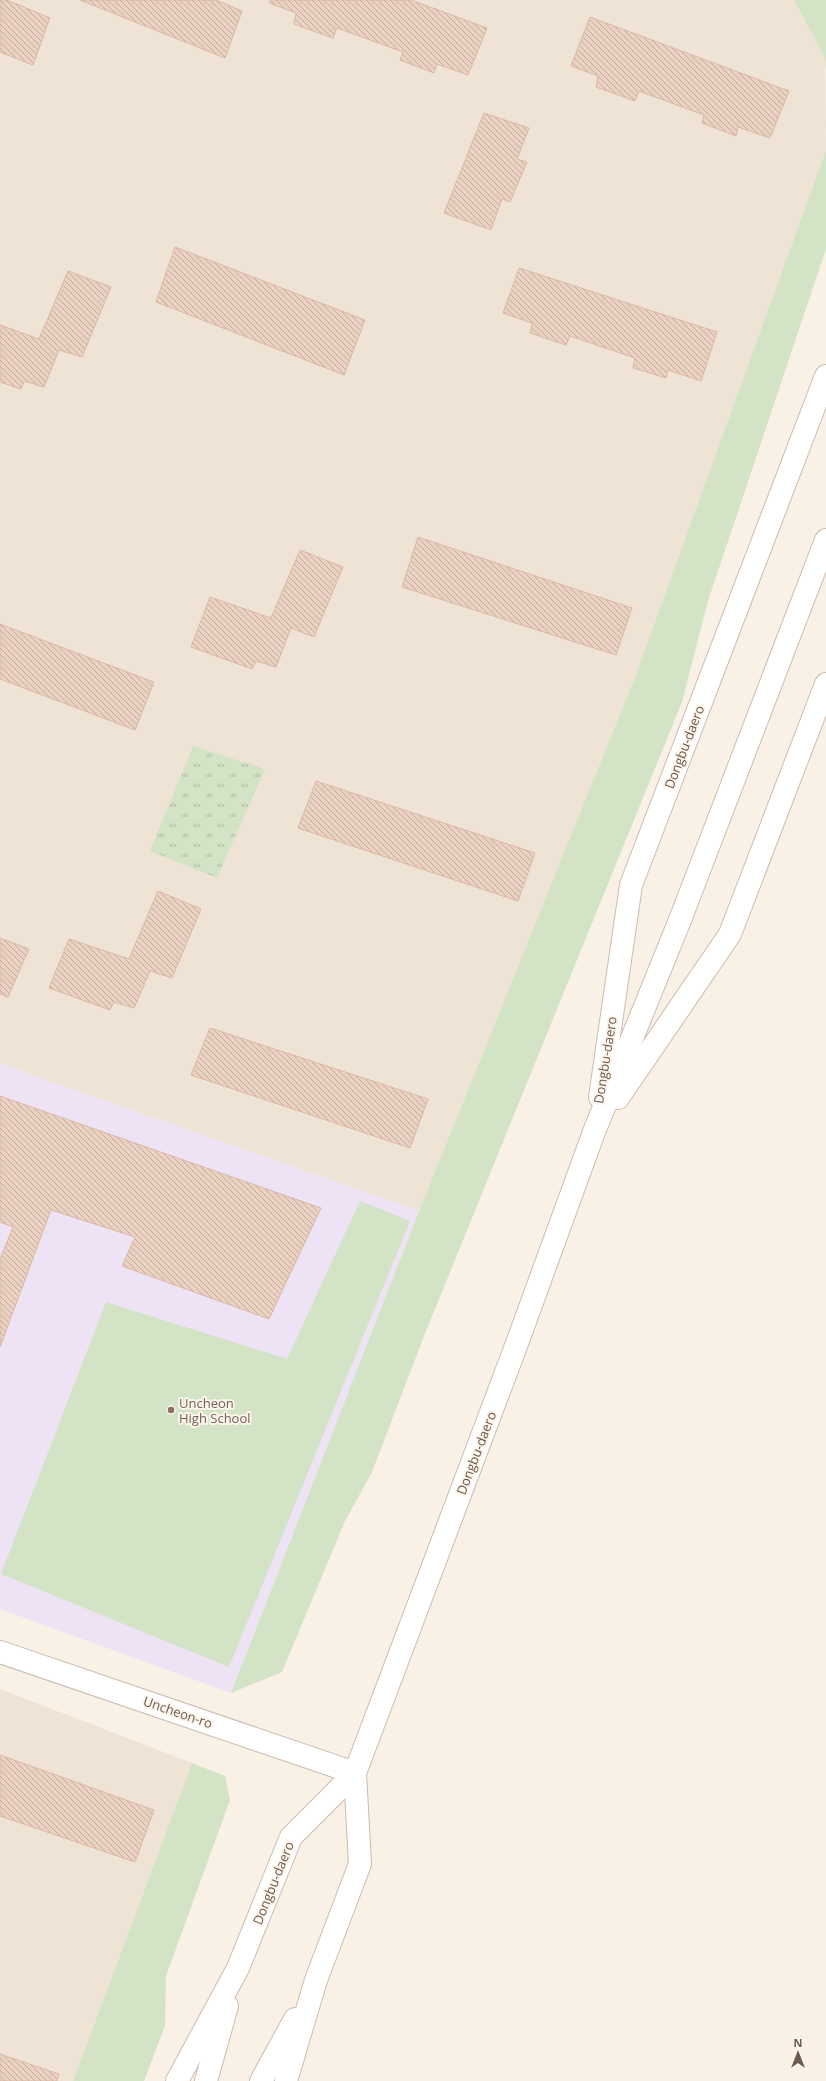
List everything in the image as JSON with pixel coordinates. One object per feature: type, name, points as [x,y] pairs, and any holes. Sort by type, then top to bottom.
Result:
[{"type":"main road","name":"Dongbu-daero","points":[[594,1132],[631,885],[826,376]]},
{"type":"main road","name":"Dongbu-daero","points":[[286,2081],[316,1980],[360,1864],[355,1773],[516,1346],[594,1132],[680,920],[826,540]]},
{"type":"main road","name":"Dongbu-daero","points":[[594,1132],[730,934],[826,684]]},
{"type":"main road","name":"Uncheon-ro","points":[[0,1652],[355,1773]]},
{"type":"main road","name":"Dongbu-daero","points":[[206,2081],[238,1968],[291,1837],[355,1773]]},
{"type":"main road","name":"Dongbu-daero","points":[[177,2081],[238,1968]]},
{"type":"main road","name":"Dongbu-daero","points":[[261,2081],[316,1980]]},
{"type":"shaded area","points":[[0,0],[794,0],[825,58],[826,150],[635,677],[419,1211],[0,1064]]},
{"type":"shaded area","name":"Uncheon High School","points":[[0,1064],[419,1211],[231,1693],[0,1609]]},
{"type":"shaded area","points":[[0,1689],[192,1763],[73,2081],[0,2081]]},
{"type":"green space","points":[[794,0],[826,0],[826,75],[825,58]]},
{"type":"green space","points":[[826,150],[826,249],[708,601],[682,702],[424,1336],[372,1472],[345,1521],[282,1672],[231,1693],[419,1211],[635,677]]},
{"type":"green space","points":[[193,746],[265,769],[217,878],[150,851]]},
{"type":"green space","points":[[360,1201],[410,1221],[229,1667],[1,1574],[106,1302],[287,1359]]},
{"type":"green space","points":[[192,1763],[225,1776],[230,1800],[166,1976],[165,2026],[144,2081],[73,2081]]},
{"type":"building","points":[[0,0],[7,0],[50,18],[33,65],[0,52]]},
{"type":"building","points":[[80,0],[216,0],[242,11],[225,58]]},
{"type":"building","points":[[271,0],[411,0],[487,28],[468,75],[437,64],[434,73],[400,60],[403,52],[337,28],[333,38],[294,24],[296,13],[269,3]]},
{"type":"building","points":[[590,17],[789,91],[770,138],[738,127],[736,136],[702,123],[704,115],[639,91],[635,101],[596,87],[598,76],[571,66]]},
{"type":"building","points":[[484,113],[529,128],[517,159],[527,162],[510,202],[502,199],[491,230],[444,213]]},
{"type":"building","points":[[175,247],[365,320],[344,375],[156,302]]},
{"type":"building","points":[[519,268],[717,332],[701,381],[668,370],[666,378],[633,368],[635,358],[570,336],[566,345],[530,333],[532,323],[503,313]]},
{"type":"building","points":[[68,271],[111,287],[82,357],[59,350],[44,387],[24,381],[21,389],[0,382],[0,325],[39,339]]},
{"type":"building","points":[[418,537],[632,608],[616,655],[402,587]]},
{"type":"building","points":[[300,550],[343,567],[314,637],[291,628],[276,667],[256,661],[252,669],[191,647],[210,597],[271,618]]},
{"type":"building","points":[[0,624],[154,682],[135,730],[0,679]]},
{"type":"building","points":[[316,781],[535,853],[518,901],[298,828]]},
{"type":"building","points":[[158,891],[201,909],[172,978],[150,971],[134,1008],[114,1002],[110,1010],[49,988],[69,939],[129,959]]},
{"type":"building","points":[[0,938],[29,949],[8,997],[0,994]]},
{"type":"building","points":[[210,1028],[428,1099],[410,1148],[191,1075]]},
{"type":"building","points":[[0,1096],[321,1208],[269,1319],[122,1266],[135,1237],[51,1210],[0,1347],[0,1259],[13,1227],[0,1222]]},
{"type":"building","points":[[0,1755],[154,1810],[135,1862],[0,1816]]},
{"type":"building","points":[[0,2054],[59,2074],[57,2081],[0,2081]]},
{"type":"place","name":"Uncheon High School","points":[[171,1410]]}]
